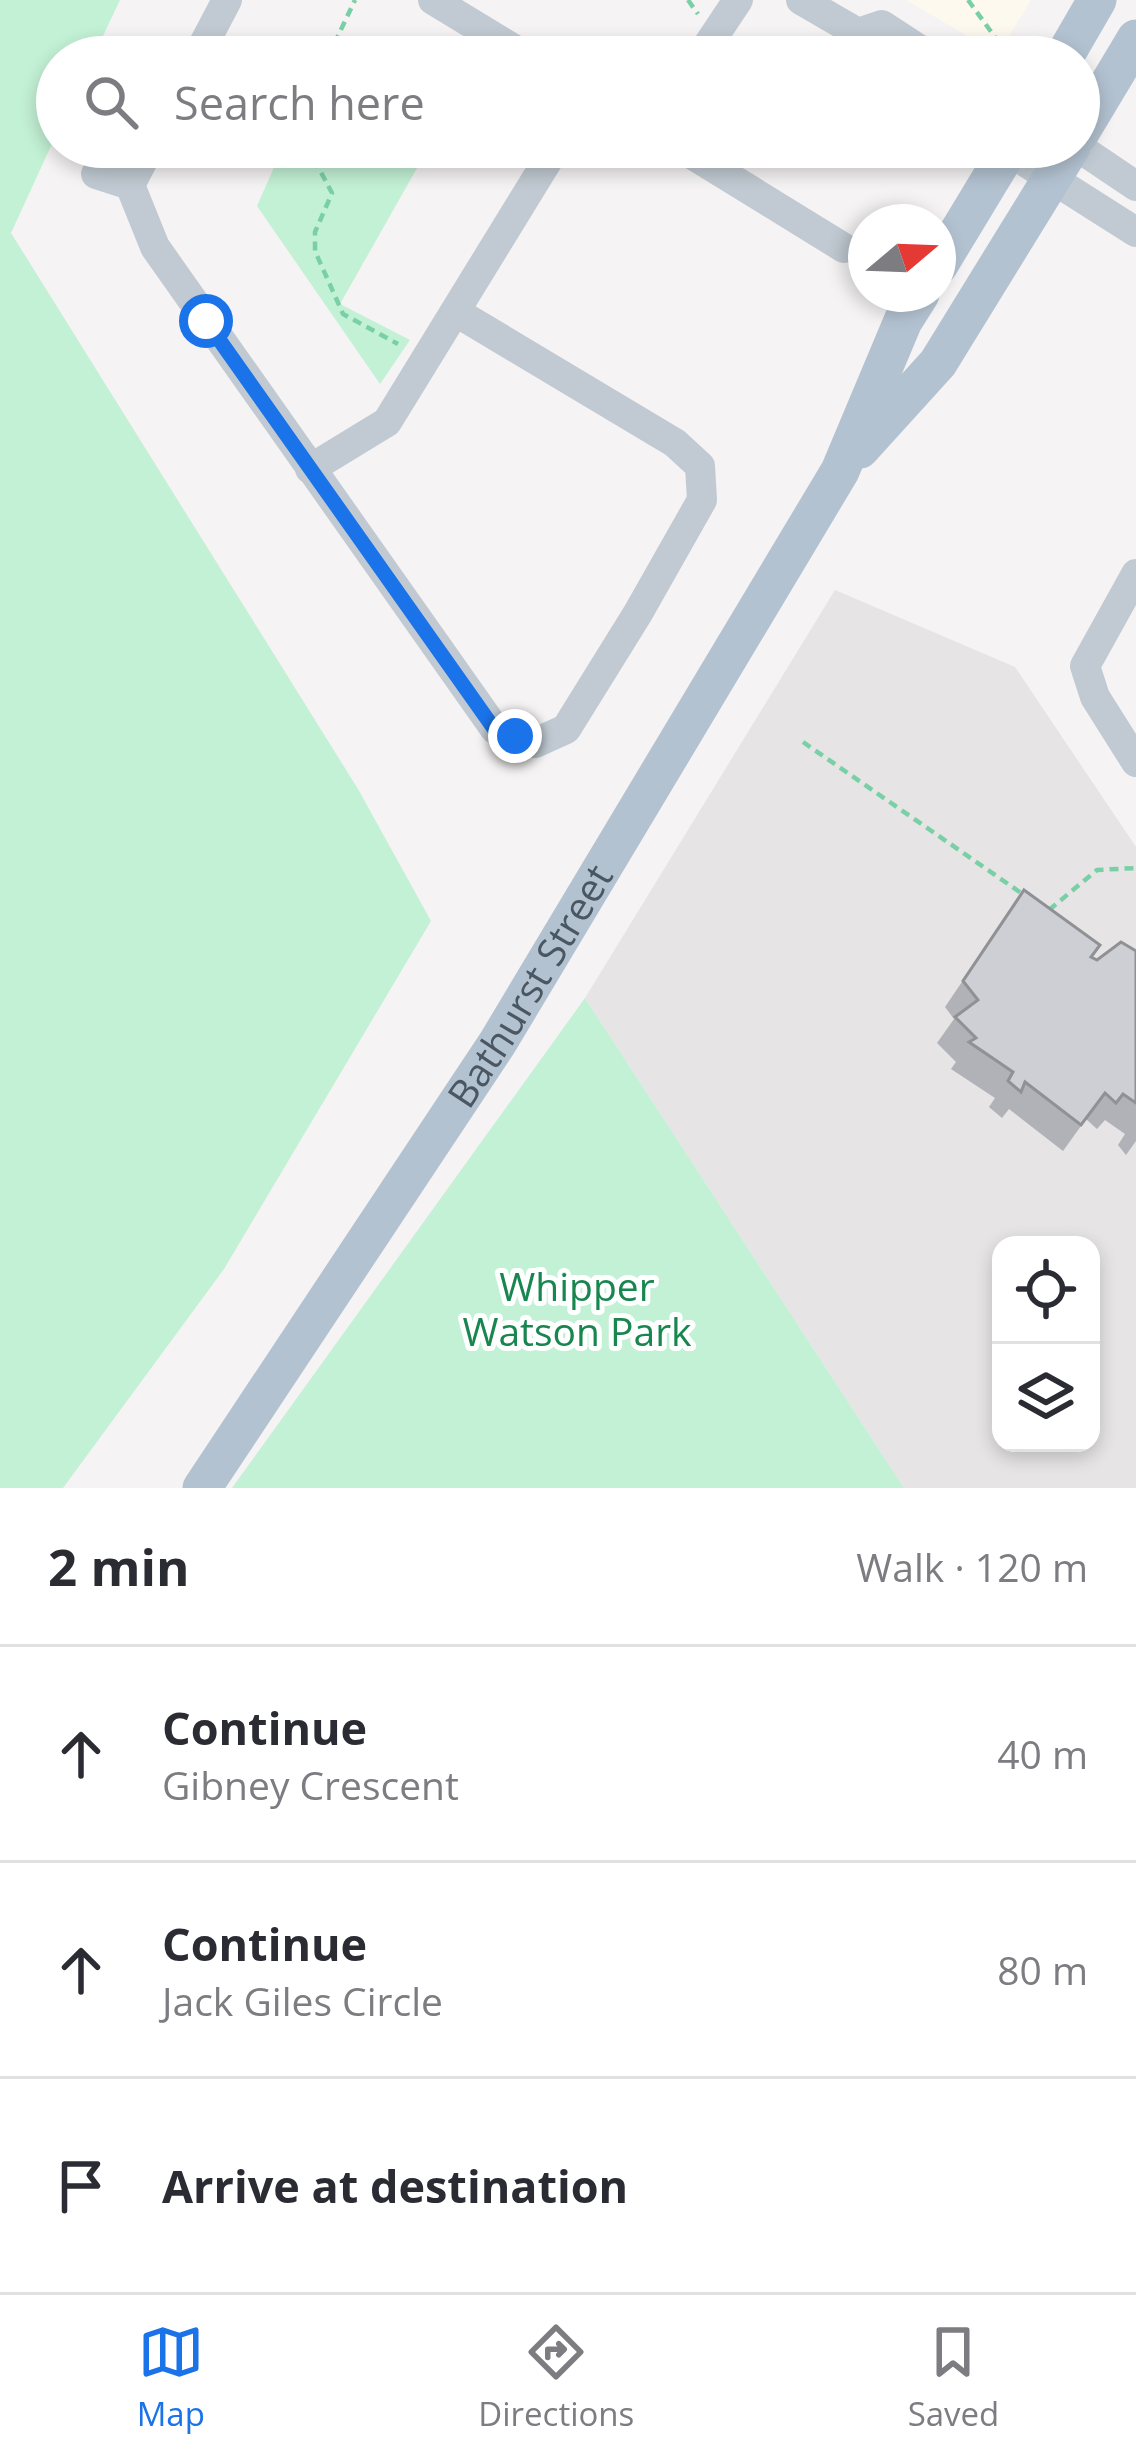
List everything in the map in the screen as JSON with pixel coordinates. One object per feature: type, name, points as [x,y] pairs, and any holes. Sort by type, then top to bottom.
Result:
[{"type":"main road","points":[[1076,36],[1097,0]]},
{"type":"main road","points":[[1100,99],[1136,39]]},
{"type":"main road","points":[[956,235],[995,168]]},
{"type":"main road","name":"Bathurst Street","points":[[840,471],[938,363],[1060,168]]},
{"type":"main road","name":"Bathurst Street","points":[[202,1488],[498,1042],[840,471],[908,312]]},
{"type":"street","points":[[208,36],[227,0]]},
{"type":"street","points":[[433,0],[492,36]]},
{"type":"street","points":[[714,36],[738,0]]},
{"type":"street","points":[[801,0],[850,36]]},
{"type":"street","points":[[871,36],[882,25],[899,36]]},
{"type":"street","points":[[139,168],[130,185],[155,247],[495,730],[535,743],[566,729],[702,500],[700,466],[675,443],[457,312]]},
{"type":"street","points":[[310,469],[387,422],[543,168]]},
{"type":"street","points":[[714,168],[844,248]]},
{"type":"street","points":[[1075,168],[1136,232]]},
{"type":"street","points":[[1091,168],[1136,186]]},
{"type":"street","points":[[96,174],[130,185]]},
{"type":"street","points":[[1136,574],[1085,666],[1095,698],[1136,762]]},
{"type":"path","points":[[338,36],[355,0]]},
{"type":"path","points":[[968,0],[994,36]]},
{"type":"path","points":[[319,168],[332,193],[315,232],[316,251],[343,314],[427,360]]},
{"type":"path","points":[[803,742],[1028,898]]},
{"type":"path","points":[[1063,922],[1047,911],[1073,885],[1097,870],[1136,868]]},
{"type":"shaded area","points":[[906,0],[1031,0],[1009,36],[967,36]]},
{"type":"shaded area","points":[[835,590],[1015,667],[1136,847],[1136,1488],[904,1488],[585,998]]},
{"type":"green space","points":[[0,0],[120,0],[103,36],[36,36],[36,168],[41,168],[11,233],[358,789],[431,921],[224,1269],[63,1488],[0,1488]]},
{"type":"green space","points":[[274,168],[417,168],[340,304],[410,340],[380,384],[257,206]]},
{"type":"green space","name":"Whipper Watson Park","points":[[585,998],[904,1488],[232,1488]]},
{"type":"building","points":[[1024,890],[1100,945],[1091,957],[1097,960],[1121,942],[1136,951],[1136,1103],[1123,1094],[1116,1103],[1105,1093],[1081,1125],[1025,1082],[1021,1092],[1008,1081],[1013,1072],[969,1042],[976,1038],[955,1017],[978,1000],[963,981]]},
{"type":"route","points":[[206,321],[495,730],[515,736]]}]
